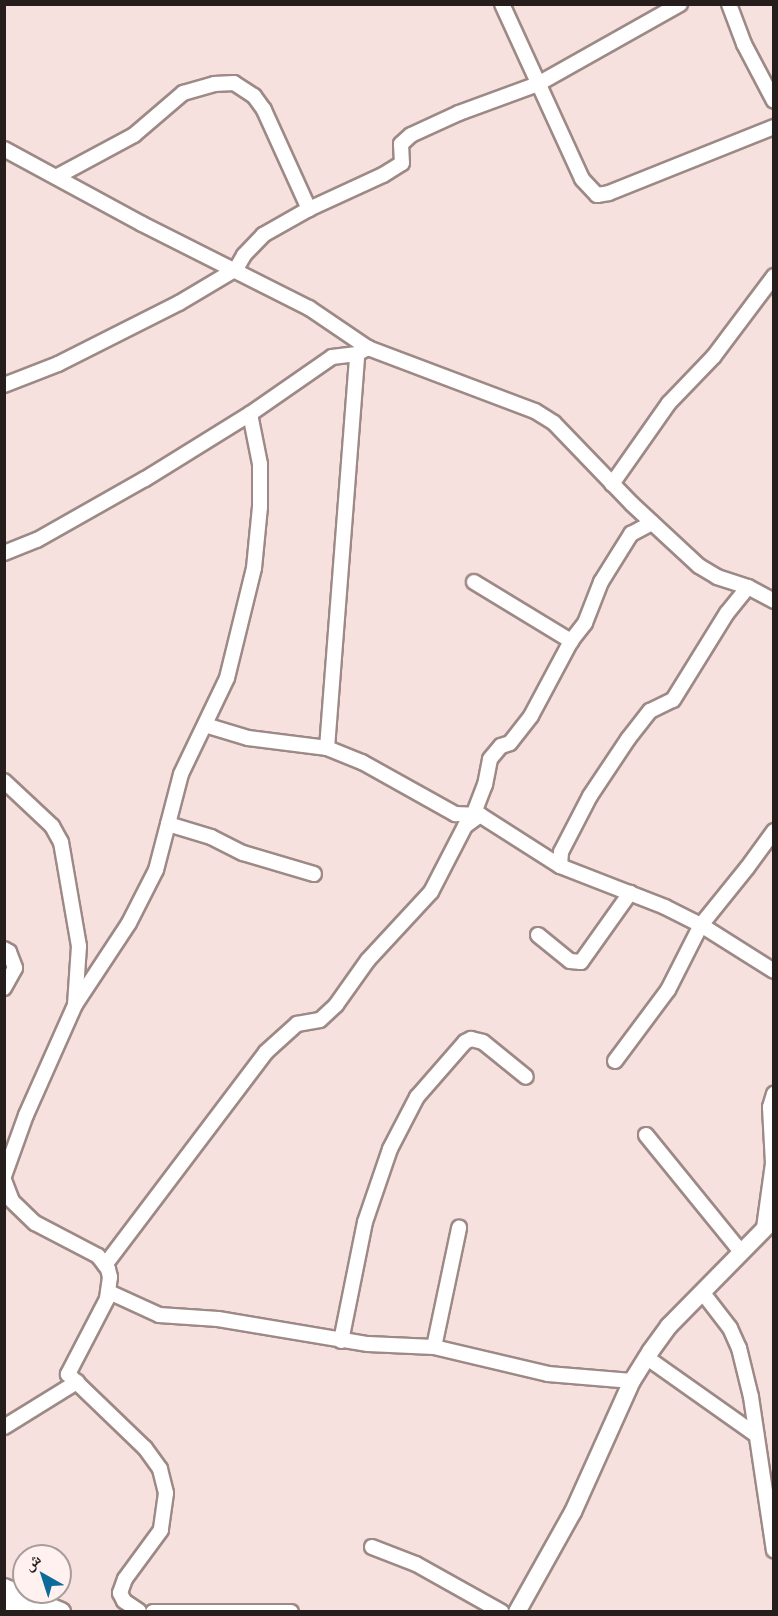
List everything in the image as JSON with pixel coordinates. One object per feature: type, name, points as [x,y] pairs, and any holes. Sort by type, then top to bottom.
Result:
[{"type":"main road","points":[[4,1588],[31,1608]]},
{"type":"main road","points":[[4,1603],[61,1611]]},
{"type":"street","points":[[502,4],[582,178],[597,195],[609,194],[774,127]]},
{"type":"street","points":[[4,386],[57,364],[179,303],[236,269],[244,255],[263,236],[309,209],[392,171],[402,163],[401,144],[411,135],[459,113],[538,84],[680,4]]},
{"type":"street","points":[[729,4],[744,44],[774,102]]},
{"type":"street","points":[[56,177],[135,135],[183,93],[214,84],[234,83],[254,96],[264,110],[309,209]]},
{"type":"street","points":[[4,149],[142,224],[236,269],[309,308],[363,351],[536,411],[554,423],[652,524],[699,566],[717,577],[748,586],[774,601]]},
{"type":"street","points":[[612,484],[669,403],[714,356],[774,276]]},
{"type":"street","points":[[4,553],[38,540],[145,479],[250,414],[332,357],[363,351]]},
{"type":"street","points":[[327,748],[363,351]]},
{"type":"street","points":[[250,414],[260,464],[260,507],[254,568],[227,678],[181,774],[156,870],[129,923],[75,1005],[9,1146],[4,1178],[12,1201],[35,1222],[98,1256],[110,1277],[109,1292],[68,1374],[145,1448],[160,1469],[166,1493],[161,1530],[125,1579],[120,1593],[124,1601],[139,1611],[291,1611]]},
{"type":"street","points":[[105,1265],[266,1052],[297,1024],[320,1020],[336,1005],[368,960],[431,892],[465,826],[477,814],[490,759],[501,746],[510,743],[531,716],[571,641],[585,623],[601,582],[631,534],[652,524]]},
{"type":"street","points":[[474,582],[571,641]]},
{"type":"street","points":[[560,866],[561,852],[585,805],[628,739],[650,711],[673,700],[728,613],[748,586]]},
{"type":"street","points":[[205,725],[248,738],[327,748],[362,762],[454,814],[477,814],[560,866],[630,893],[701,925],[774,971]]},
{"type":"street","points":[[4,781],[52,826],[61,842],[79,946],[75,1005]]},
{"type":"street","points":[[168,824],[211,837],[243,853],[314,874]]},
{"type":"street","points":[[615,1061],[668,990],[701,925],[774,831]]},
{"type":"street","points":[[538,935],[570,961],[581,962],[630,893]]},
{"type":"street","points":[[4,949],[9,952],[15,968],[4,988]]},
{"type":"street","points":[[341,1341],[365,1222],[390,1149],[417,1097],[458,1050],[471,1039],[483,1042],[526,1077]]},
{"type":"street","points":[[517,1611],[573,1512],[632,1381],[646,1357],[669,1326],[769,1224],[773,1163],[770,1107],[774,1094]]},
{"type":"street","points":[[646,1135],[741,1252]]},
{"type":"street","points":[[434,1347],[459,1228]]},
{"type":"street","points":[[109,1292],[159,1316],[218,1319],[341,1341],[434,1347],[548,1374],[632,1381]]},
{"type":"street","points":[[703,1293],[730,1328],[739,1348],[751,1397],[774,1551]]},
{"type":"street","points":[[646,1357],[756,1435]]},
{"type":"street","points":[[4,1427],[77,1382]]},
{"type":"street","points":[[372,1547],[416,1564],[502,1611]]}]
